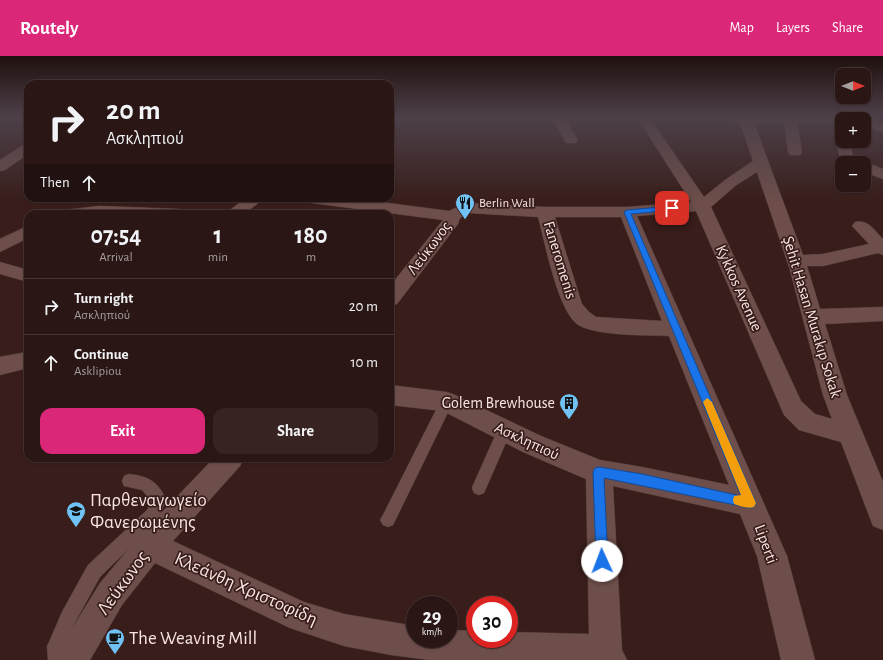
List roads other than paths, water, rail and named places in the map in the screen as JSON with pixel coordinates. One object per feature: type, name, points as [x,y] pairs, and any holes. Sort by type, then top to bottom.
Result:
[{"type":"street","name":"Kykkos Avenue","points":[[662,145],[702,206],[792,408],[808,423],[851,434]]},
{"type":"street","name":"Şehit Hasan Murakıp Sokak","points":[[755,145],[796,262],[835,395],[883,516]]},
{"type":"street","points":[[794,145],[795,152]]},
{"type":"street","points":[[0,167],[24,151]]},
{"type":"street","points":[[702,206],[730,183],[761,164]]},
{"type":"street","points":[[871,170],[882,175]]},
{"type":"street","points":[[239,210],[251,202]]},
{"type":"street","points":[[381,202],[451,216],[466,208],[545,212]]},
{"type":"street","name":"Faneromenis","points":[[677,329],[596,324],[586,322],[579,316],[572,304],[545,212],[627,212],[702,206]]},
{"type":"street","name":"Liperti","points":[[627,212],[772,556],[798,660]]},
{"type":"street","name":"Λεύκωνος","points":[[394,294],[452,220],[451,216]]},
{"type":"street","points":[[796,262],[823,260],[882,248],[873,225]]},
{"type":"street","points":[[0,246],[24,233]]},
{"type":"street","points":[[0,268],[24,275]]},
{"type":"street","points":[[812,317],[883,314]]},
{"type":"street","points":[[0,366],[24,361]]},
{"type":"street","name":"Ασκληπιού","points":[[394,395],[447,402],[504,431],[599,472],[642,479],[750,503]]},
{"type":"street","name":"Λεύκωνος","points":[[72,660],[112,594],[150,545],[227,462]]},
{"type":"street","points":[[599,472],[608,655]]},
{"type":"street","name":"Κλεάνθη Χριστοφίδη","points":[[150,545],[301,617],[344,630],[391,639],[458,647],[608,655]]},
{"type":"lane","points":[[388,520],[447,402]]},
{"type":"lane","points":[[479,488],[504,431]]},
{"type":"lane","points":[[57,660],[56,646],[68,618],[94,571],[153,515],[159,500],[154,490],[147,483],[130,481]]},
{"type":"place","name":"Berlin Wall","points":[[465,220]]},
{"type":"place","name":"Golem Brewhouse","points":[[569,420]]},
{"type":"place","name":"Παρθεναγωγείο Φανερωμένης","points":[[76,528]]},
{"type":"place","name":"The Weaving Mill","points":[[115,655]]}]
